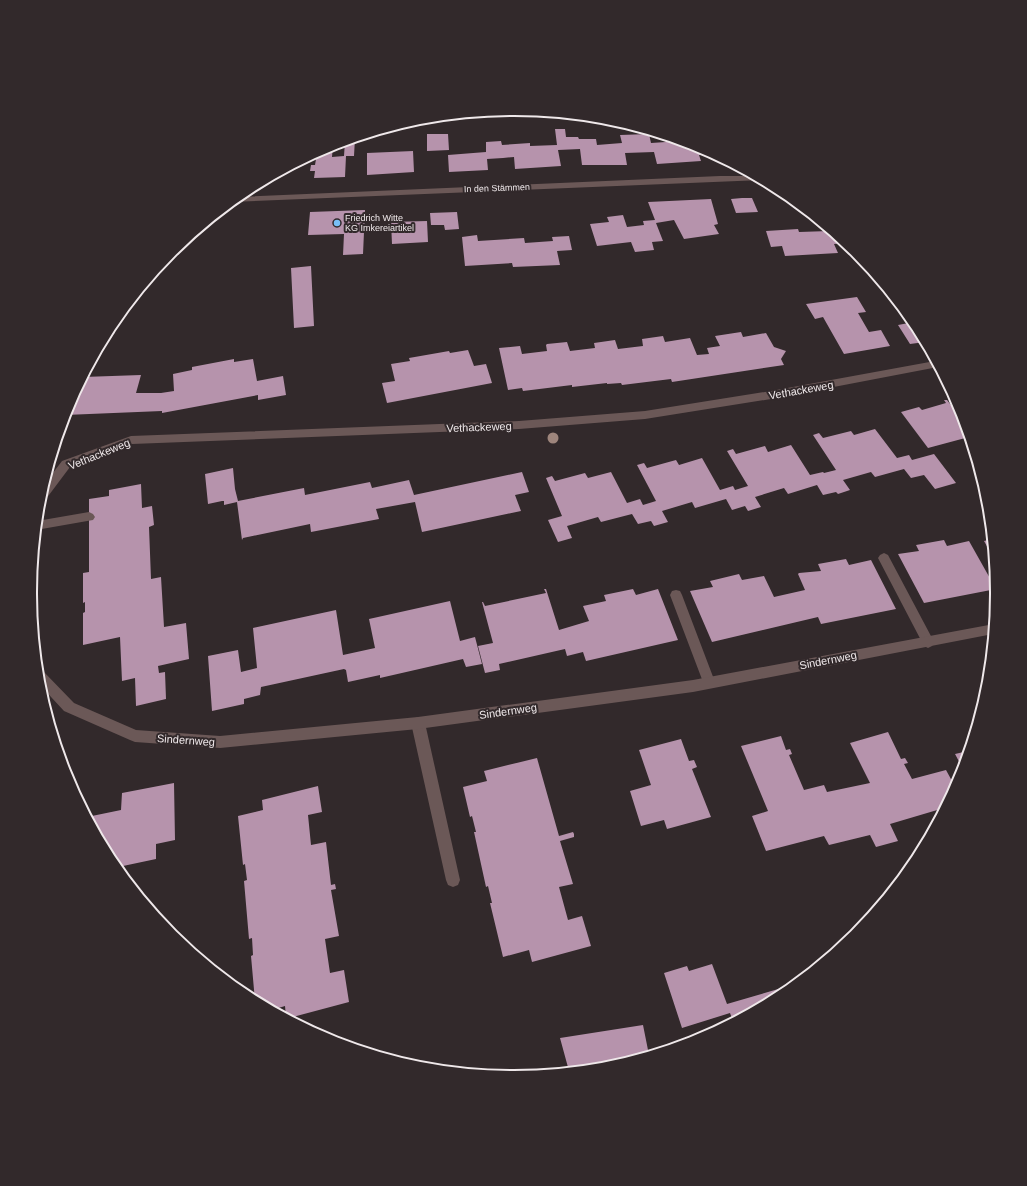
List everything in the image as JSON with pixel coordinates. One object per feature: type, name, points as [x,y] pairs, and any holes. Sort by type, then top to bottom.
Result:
[{"type":"street","name":"In den Stämmen","points":[[245,200],[720,179],[750,179]]},
{"type":"street","name":"Vethackeweg","points":[[49,486],[66,464],[131,440],[519,425],[645,415],[778,394],[932,365]]},
{"type":"street","points":[[42,525],[89,517]]},
{"type":"street","points":[[884,558],[928,642]]},
{"type":"street","points":[[676,595],[709,682]]},
{"type":"street","name":"Sindernweg","points":[[45,682],[69,707],[135,736],[220,742],[418,723],[709,682],[988,630]]},
{"type":"street","points":[[418,723],[453,880]]},
{"type":"building","points":[[555,129],[565,129],[566,137],[596,139],[597,145],[622,143],[620,135],[641,134],[650,137],[651,143],[667,142],[696,153],[700,155],[699,155],[701,161],[657,164],[654,152],[625,153],[627,165],[582,165],[580,149],[558,150],[561,166],[515,169],[514,157],[487,159],[488,170],[449,172],[448,155],[486,152],[486,142],[501,141],[502,145],[530,143],[530,146],[557,145]]},
{"type":"building","points":[[427,134],[448,134],[449,150],[427,151]]},
{"type":"building","points":[[355,144],[354,156],[346,156],[345,177],[314,178],[315,171],[310,171],[311,165],[315,165],[316,160],[332,152],[332,157],[344,156],[345,148]]},
{"type":"building","points":[[413,151],[414,172],[367,175],[367,153]]},
{"type":"building","points":[[752,198],[758,212],[736,213],[731,199]]},
{"type":"building","points":[[711,199],[718,224],[714,225],[719,234],[684,239],[674,220],[656,223],[663,241],[652,242],[654,250],[635,252],[631,242],[597,246],[590,224],[609,222],[607,217],[623,215],[627,227],[644,225],[643,221],[655,220],[648,202]]},
{"type":"building","name":"Friedrich Witte KG Imkereiartikel","points":[[365,210],[363,254],[343,255],[344,234],[308,235],[310,212]]},
{"type":"building","points":[[457,212],[459,229],[445,230],[444,225],[431,225],[430,213]]},
{"type":"building","points":[[427,221],[428,242],[392,244],[391,222]]},
{"type":"building","points":[[798,229],[799,232],[823,231],[837,244],[834,244],[838,253],[785,256],[782,246],[771,247],[766,231]]},
{"type":"building","points":[[477,235],[478,241],[524,238],[525,243],[553,241],[552,237],[569,236],[572,250],[557,251],[560,265],[513,267],[512,263],[465,266],[462,237]]},
{"type":"building","points":[[311,266],[314,326],[294,328],[291,268]]},
{"type":"building","points":[[857,297],[866,312],[858,313],[869,332],[881,330],[890,346],[844,354],[823,317],[815,319],[806,304]]},
{"type":"building","points":[[907,323],[919,343],[910,344],[898,325]]},
{"type":"building","points":[[741,332],[743,337],[766,333],[774,347],[786,351],[781,359],[784,365],[672,382],[671,379],[622,385],[621,383],[607,383],[572,387],[572,385],[523,391],[522,388],[508,390],[499,348],[520,346],[522,354],[547,351],[547,344],[567,342],[570,351],[595,348],[594,343],[615,340],[618,349],[643,346],[642,339],[663,336],[665,342],[690,338],[697,355],[709,354],[707,348],[720,346],[715,336]]},
{"type":"building","points":[[468,350],[474,366],[486,364],[492,383],[387,403],[382,383],[395,381],[391,364],[410,361],[409,358],[449,351],[450,353]]},
{"type":"building","points":[[234,359],[234,362],[253,359],[257,381],[283,376],[286,395],[258,400],[258,395],[162,413],[162,411],[72,415],[89,377],[141,375],[136,393],[161,393],[174,391],[173,374],[192,370],[192,367]]},
{"type":"building","points":[[944,400],[947,400],[952,406],[964,438],[928,448],[901,412],[919,407],[922,410],[946,403]]},
{"type":"building","points":[[875,429],[897,458],[909,455],[912,460],[934,454],[956,483],[935,489],[924,475],[911,478],[904,469],[875,477],[871,472],[843,480],[850,490],[838,494],[836,492],[823,495],[817,485],[788,494],[784,488],[755,497],[761,507],[748,511],[745,506],[732,510],[726,499],[695,508],[692,502],[662,511],[668,522],[654,526],[651,521],[638,524],[632,514],[601,522],[598,517],[567,526],[572,538],[558,542],[548,520],[562,516],[546,478],[552,476],[555,481],[585,473],[588,478],[611,472],[627,503],[640,499],[643,505],[656,501],[637,465],[644,463],[647,468],[676,460],[679,465],[702,458],[720,490],[733,486],[735,490],[748,486],[727,451],[733,449],[736,454],[765,446],[768,452],[791,445],[810,475],[824,473],[836,470],[813,435],[819,433],[823,438],[851,431],[854,435]]},
{"type":"building","points":[[233,468],[238,501],[304,488],[305,495],[370,482],[372,488],[409,480],[414,495],[522,472],[529,492],[515,495],[521,511],[422,532],[415,502],[376,509],[379,519],[311,532],[310,524],[243,538],[242,540],[237,502],[224,505],[224,501],[208,504],[205,474]]},
{"type":"building","points":[[141,484],[142,508],[152,506],[154,525],[149,527],[151,579],[161,577],[164,627],[186,623],[189,659],[158,666],[159,673],[165,672],[166,699],[136,706],[135,678],[122,681],[120,637],[83,645],[83,613],[85,612],[85,602],[83,603],[83,573],[89,572],[89,499],[109,496],[109,490]]},
{"type":"building","points":[[944,540],[947,546],[969,541],[989,577],[990,590],[924,603],[898,554],[919,551],[916,545]]},
{"type":"building","points":[[987,540],[988,547],[984,541]]},
{"type":"building","points":[[846,559],[849,565],[871,560],[896,609],[821,624],[818,617],[712,642],[690,591],[713,587],[710,581],[739,574],[742,580],[764,576],[774,597],[805,590],[798,574],[799,573],[821,571],[818,564]]},
{"type":"building","points":[[544,589],[546,589],[559,630],[589,621],[583,606],[606,601],[604,595],[633,589],[636,595],[658,589],[678,640],[586,661],[583,652],[567,656],[565,649],[499,664],[500,670],[485,673],[478,646],[493,643],[482,602],[485,606],[546,593]]},
{"type":"building","points":[[450,601],[460,641],[475,637],[482,664],[466,667],[463,659],[380,678],[380,675],[348,682],[346,670],[344,669],[261,687],[260,695],[244,699],[244,704],[212,711],[208,656],[238,650],[241,672],[257,668],[253,628],[336,610],[343,655],[375,648],[369,619]]},
{"type":"building","points":[[888,732],[901,759],[905,758],[908,763],[904,764],[912,779],[946,770],[952,780],[938,810],[890,824],[898,841],[876,847],[870,835],[829,845],[824,836],[766,851],[752,816],[768,811],[741,746],[781,736],[786,750],[790,749],[792,754],[789,755],[804,790],[824,785],[827,792],[870,783],[850,743]]},
{"type":"building","points":[[681,739],[689,761],[694,760],[697,767],[692,769],[711,817],[667,829],[664,820],[641,826],[630,791],[651,785],[639,750]]},
{"type":"building","points":[[963,752],[959,762],[955,754]]},
{"type":"building","points":[[537,758],[559,836],[573,832],[574,834],[574,837],[560,841],[573,884],[559,887],[568,920],[582,916],[591,946],[532,962],[529,950],[503,957],[490,903],[492,903],[488,886],[486,887],[474,832],[476,832],[472,816],[470,817],[463,787],[487,781],[484,771]]},
{"type":"building","points":[[174,783],[175,840],[156,844],[156,859],[123,866],[93,816],[121,810],[122,793]]},
{"type":"building","points":[[318,786],[322,812],[308,815],[311,845],[326,842],[331,885],[335,884],[336,889],[331,890],[339,936],[325,939],[330,973],[344,970],[349,1002],[296,1016],[285,1011],[285,1006],[279,1008],[254,992],[251,956],[253,955],[252,938],[249,939],[244,881],[247,880],[245,864],[243,865],[238,816],[263,810],[262,800]]},
{"type":"building","points":[[712,964],[727,1004],[778,989],[752,1006],[731,1016],[730,1013],[682,1028],[664,973],[687,966],[689,971]]},
{"type":"building","points":[[643,1025],[648,1050],[606,1060],[568,1066],[560,1038]]},
{"type":"place","name":"Friedrich Witte KG Imkereiartikel","points":[[337,223]]}]
